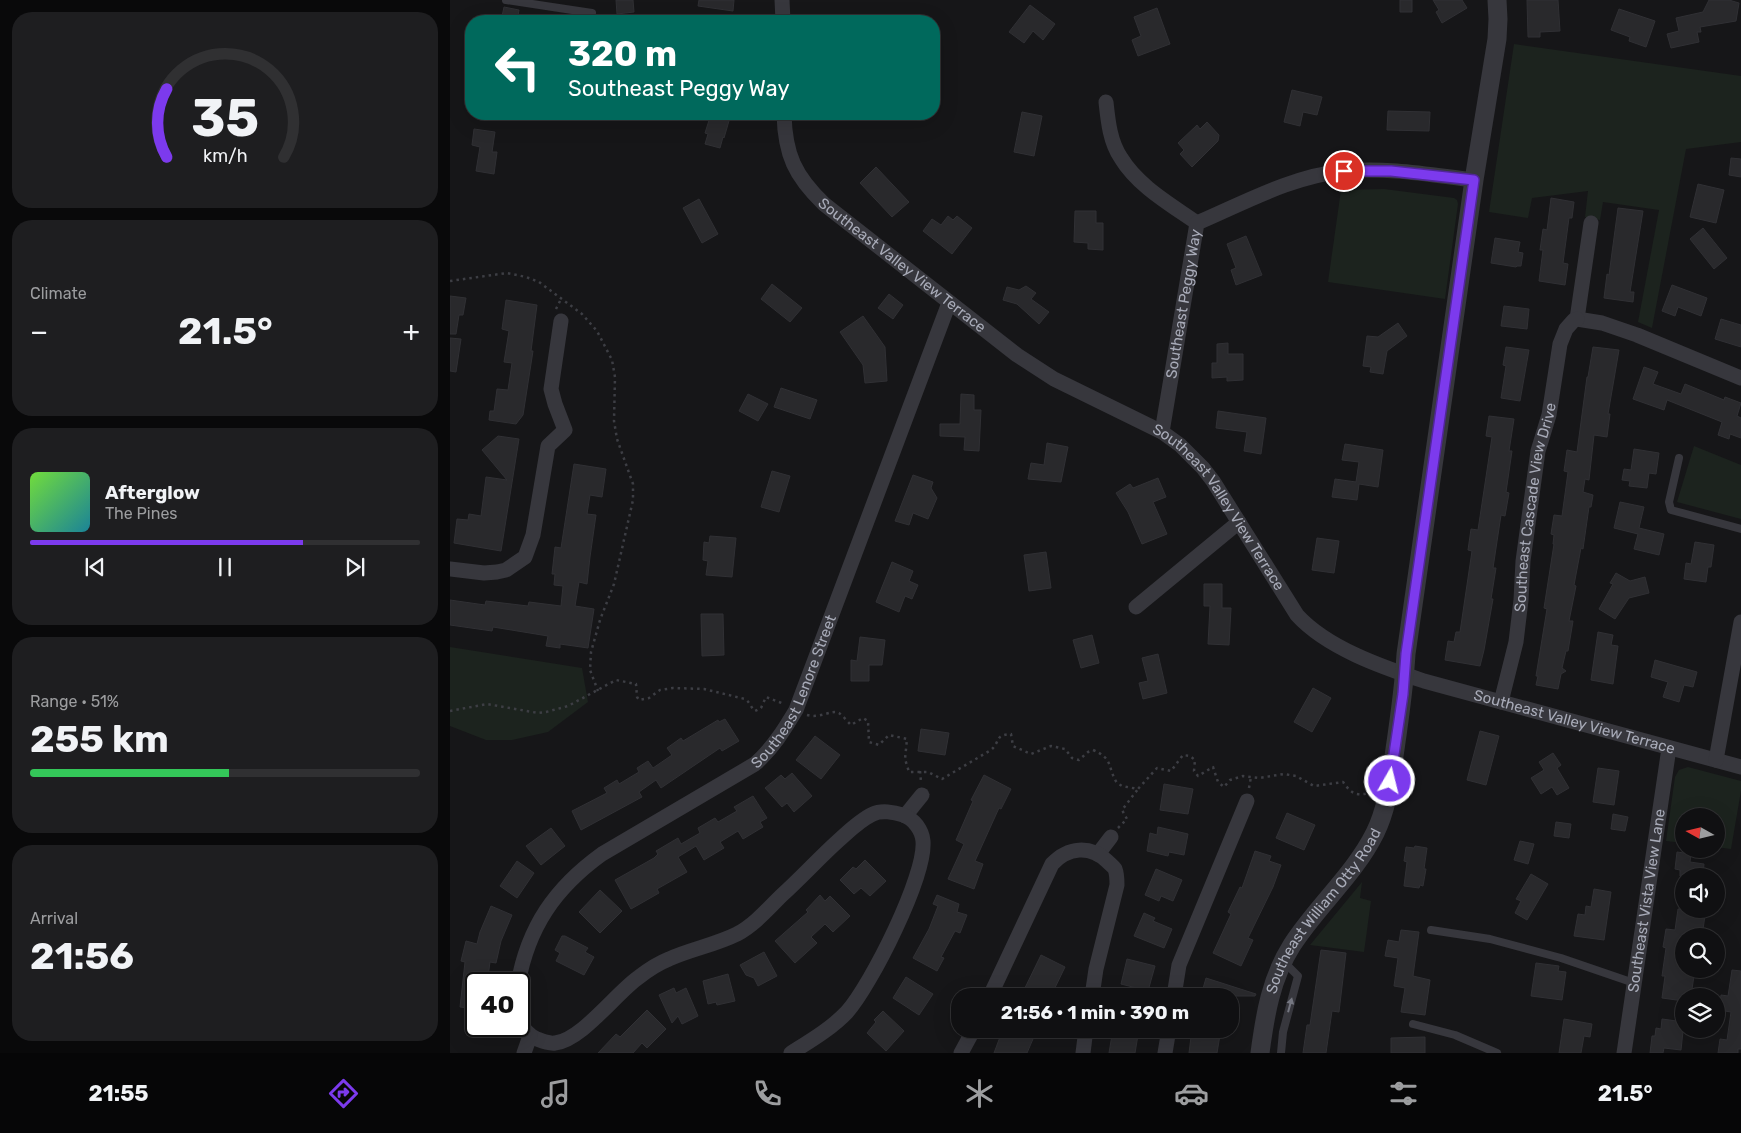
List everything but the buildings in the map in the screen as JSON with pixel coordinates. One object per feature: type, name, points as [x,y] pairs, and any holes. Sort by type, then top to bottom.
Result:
[{"type":"street","points":[[782,0],[783,15]]},
{"type":"street","name":"Southeast William Otty Road","points":[[1260,1053],[1269,999],[1283,961],[1304,928],[1360,858],[1368,846],[1384,812],[1390,781],[1405,674],[1406,654],[1474,180],[1497,39],[1497,0]]},
{"type":"street","points":[[1106,102],[1109,129],[1120,156],[1132,173],[1149,188],[1197,223]]},
{"type":"street","name":"Southeast Valley View Terrace","points":[[785,120],[791,158],[798,173],[805,185],[824,204],[1017,356],[1054,379],[1162,432],[1180,445],[1213,481],[1297,615],[1306,625],[1332,643],[1390,670],[1741,767]]},
{"type":"street","name":"Southeast Peggy Way","points":[[1162,432],[1197,223],[1289,184],[1320,175],[1344,171],[1391,171],[1474,180]]},
{"type":"street","points":[[1591,223],[1577,319],[1602,323],[1638,335],[1741,378]]},
{"type":"street","name":"Southeast Lenore Street","points":[[521,972],[527,948],[540,919],[563,887],[588,864],[755,764],[768,753],[783,733],[796,710],[949,303]]},
{"type":"street","name":"Southeast Cascade View Drive","points":[[1501,702],[1516,642],[1523,561],[1538,451],[1549,415],[1560,344],[1566,329],[1577,319]]},
{"type":"street","points":[[450,569],[484,573],[497,572],[506,570],[524,557],[533,535],[548,446],[565,430],[551,388],[561,321]]},
{"type":"street","points":[[1136,607],[1239,522]]},
{"type":"street","points":[[1716,760],[1741,622]]},
{"type":"street","name":"Southeast Vista View Lane","points":[[1624,1053],[1669,748]]},
{"type":"street","points":[[904,816],[922,796]]},
{"type":"street","points":[[1175,988],[1179,965],[1247,801]]},
{"type":"street","points":[[530,1036],[555,1043],[571,1037],[603,1012],[638,978],[655,967],[669,959],[740,932],[783,895],[812,865],[860,822],[873,814],[882,812],[904,816],[920,830],[923,840],[923,853],[918,875],[881,956],[864,988],[846,1012],[809,1042],[791,1053]]},
{"type":"street","points":[[1098,854],[1111,837]]},
{"type":"street","points":[[994,988],[1052,864],[1072,850],[1084,849],[1098,854],[1112,866],[1116,871],[1117,885],[1096,969],[1093,988]]},
{"type":"street","points":[[524,1053],[530,1037]]},
{"type":"street","points":[[961,1053],[969,1038]]},
{"type":"street","points":[[1082,1053],[1084,1038]]},
{"type":"street","points":[[1165,1053],[1168,1038]]},
{"type":"lane","points":[[506,0],[592,12]]},
{"type":"lane","points":[[1679,458],[1669,502],[1671,510],[1741,528]]},
{"type":"lane","points":[[1430,930],[1490,939],[1561,958],[1634,983]]},
{"type":"lane","points":[[1280,1053],[1283,1032],[1298,976],[1283,961]]},
{"type":"lane","points":[[1413,1024],[1455,1035],[1496,1053]]},
{"type":"path","points":[[450,281],[507,273],[538,282],[587,320],[597,331],[612,360],[615,377],[614,421],[617,439],[633,484],[633,500],[614,584],[600,620],[591,652],[590,670],[598,691]]},
{"type":"path","points":[[450,711],[487,704],[546,712],[568,706],[616,680],[636,684],[639,700],[649,698],[660,690],[704,688],[745,699],[750,702],[755,711],[761,708],[766,697],[788,706]]},
{"type":"path","points":[[804,713],[814,717],[838,712],[851,725],[863,718],[868,720],[869,742],[879,745],[890,735],[907,739],[905,759],[909,772],[928,772],[942,779],[991,750],[996,746],[998,737],[1002,734],[1011,734],[1013,746],[1027,753],[1033,753],[1051,746],[1065,749],[1072,758],[1079,760],[1088,752],[1093,750],[1098,752],[1102,754],[1112,767],[1117,783],[1122,786],[1138,789]]},
{"type":"path","points":[[1111,837],[1127,819],[1122,810],[1138,789],[1157,768],[1171,771],[1183,756],[1190,756],[1194,760],[1194,771],[1198,776],[1213,767],[1218,782],[1224,787],[1230,780],[1243,776],[1259,778],[1284,774],[1296,776],[1314,786],[1343,782],[1350,792],[1364,794],[1374,792],[1378,781],[1390,781]]},
{"type":"shaded area","points":[[1514,44],[1741,76],[1741,142],[1686,149],[1652,328],[1638,322],[1659,210],[1603,202],[1600,220],[1585,217],[1588,191],[1532,198],[1528,218],[1489,212]]},
{"type":"shaded area","points":[[1384,189],[1454,198],[1457,200],[1445,299],[1328,282],[1341,190]]},
{"type":"shaded area","points":[[1694,446],[1741,465],[1741,519],[1677,502]]},
{"type":"shaded area","points":[[450,647],[582,668],[588,702],[548,732],[512,740],[486,740],[450,726]]},
{"type":"shaded area","points":[[1688,767],[1741,781],[1731,849],[1725,848],[1725,808],[1675,808],[1675,842],[1666,841],[1675,777],[1679,770]]},
{"type":"shaded area","points":[[1362,882],[1360,898],[1371,901],[1364,952],[1310,945]]},
{"type":"route","points":[[1344,171],[1391,171],[1474,180],[1406,654],[1403,694],[1390,781]]}]
